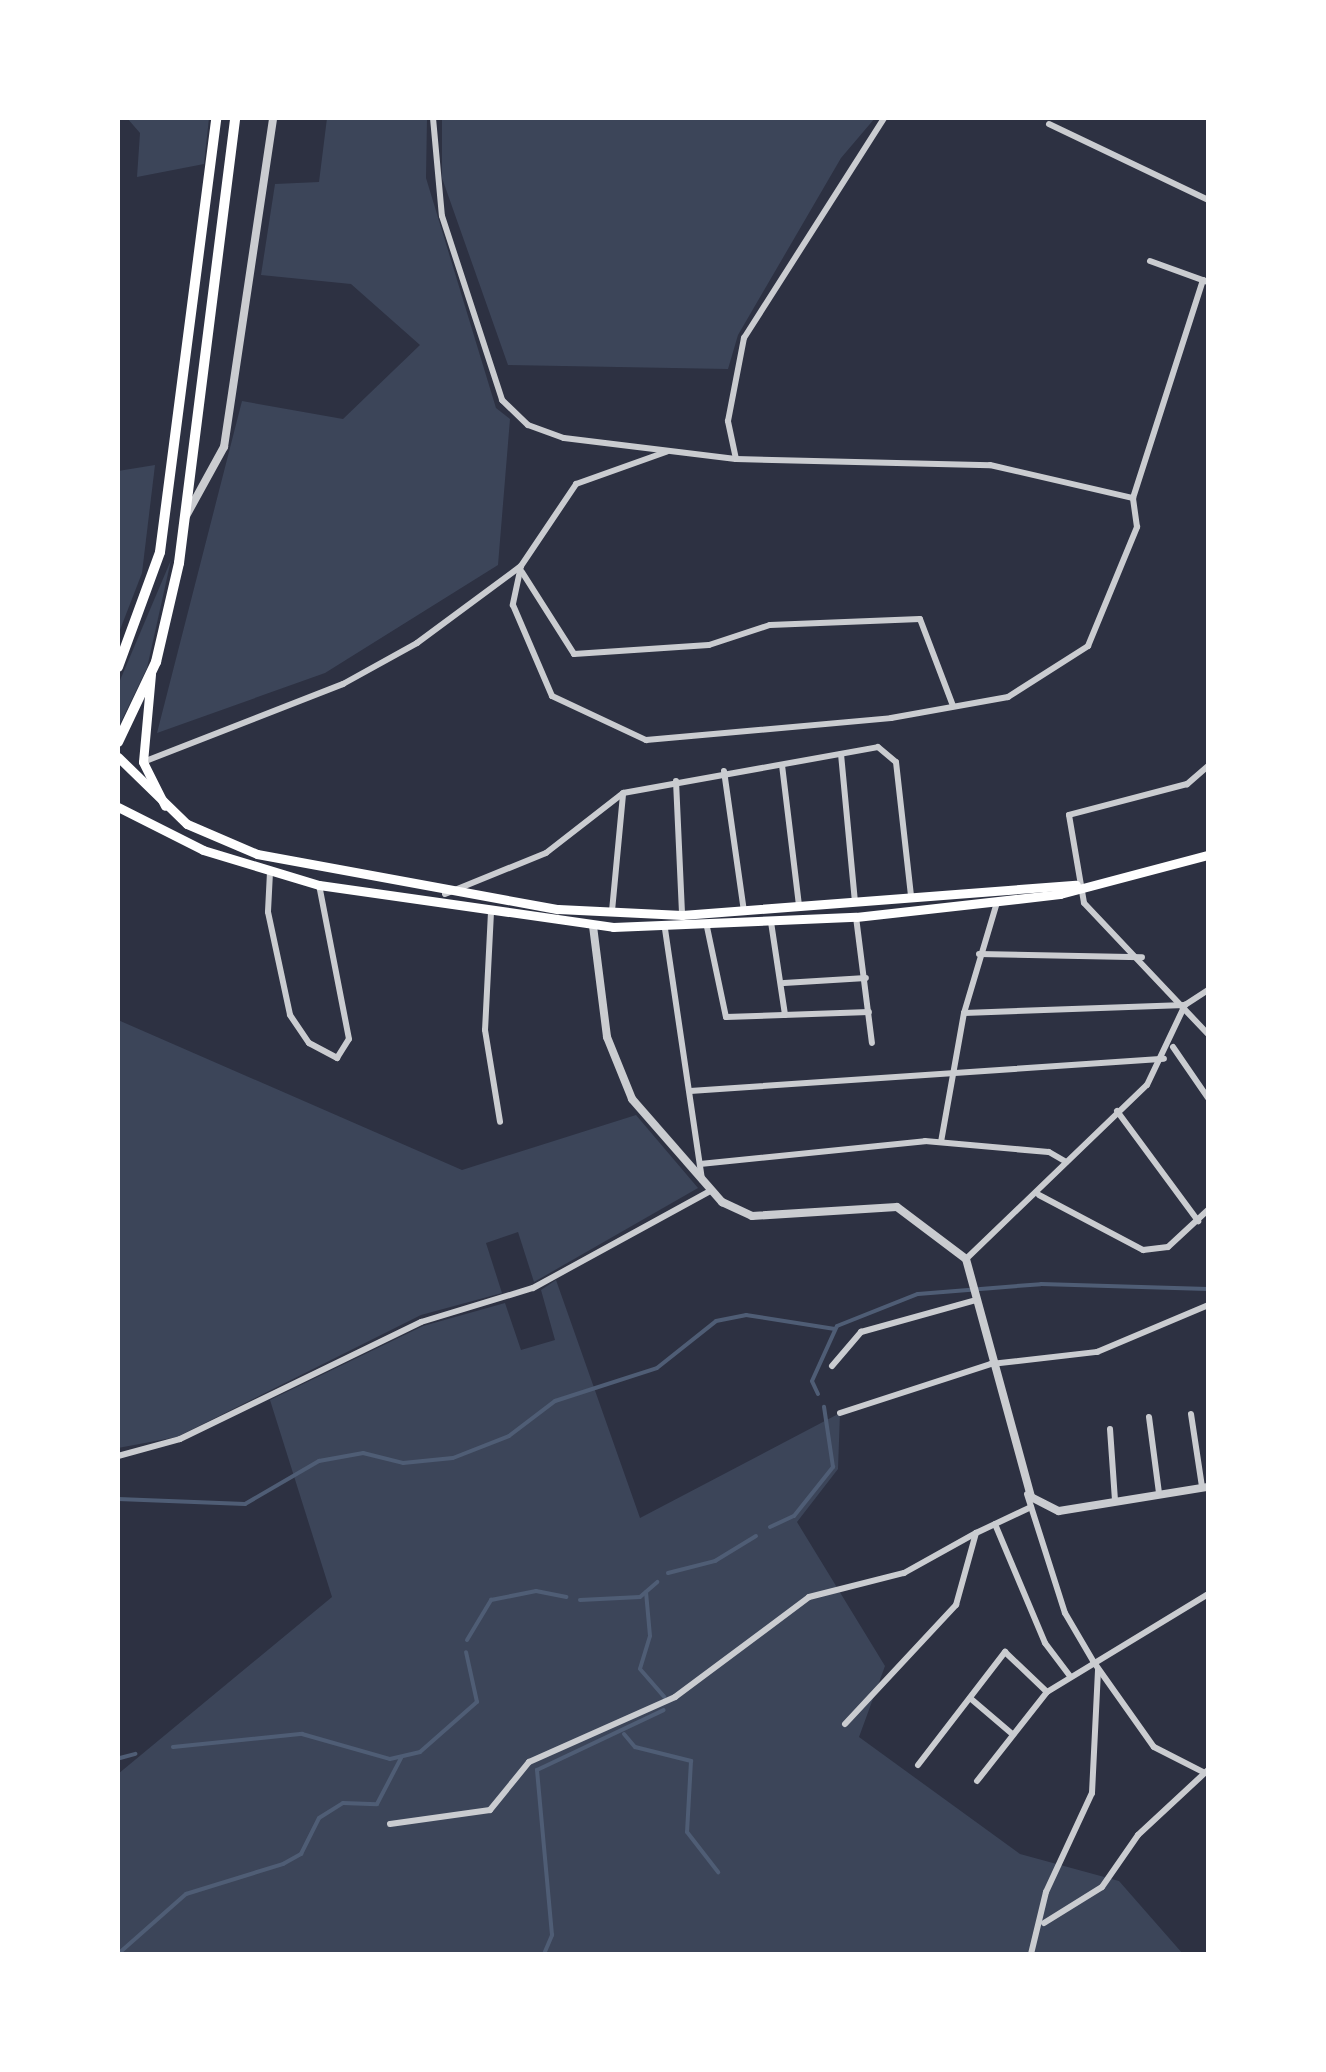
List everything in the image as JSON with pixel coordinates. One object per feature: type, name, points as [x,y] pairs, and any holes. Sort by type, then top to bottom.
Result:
[{"type":"highway","points":[[118,667],[160,552],[216,118]]},
{"type":"highway","points":[[118,742],[151,674],[186,516],[235,118]]},
{"type":"main road","points":[[151,674],[143,762],[166,809]]},
{"type":"main road","points":[[118,757],[166,809],[258,854],[445,894],[592,912],[682,915],[1076,885]]},
{"type":"main road","points":[[118,807],[142,821],[270,872],[319,886],[593,926],[708,927],[997,902],[1208,855]]},
{"type":"main road","points":[[118,818],[142,821]]},
{"type":"main road","points":[[855,901],[856,917]]},
{"type":"main road","points":[[592,912],[593,926]]},
{"type":"street","points":[[186,516],[224,448],[273,118]]},
{"type":"street","points":[[432,118],[442,216],[502,400],[528,424],[564,438],[736,459],[990,465],[1132,498]]},
{"type":"street","points":[[736,459],[728,421],[744,338],[884,118]]},
{"type":"street","points":[[1050,124],[1208,200]]},
{"type":"street","points":[[520,566],[512,605],[552,696],[646,740],[954,706],[1030,687],[1098,637],[1137,527],[1132,498],[1206,281],[1150,261]]},
{"type":"street","points":[[143,762],[343,684],[450,624],[520,566],[576,484],[668,451]]},
{"type":"street","points":[[520,566],[527,592],[574,654],[708,645],[770,625],[920,618],[954,706]]},
{"type":"street","points":[[445,894],[546,853],[624,793],[724,771],[878,747],[894,756],[911,895]]},
{"type":"street","points":[[841,754],[855,901]]},
{"type":"street","points":[[782,764],[798,906]]},
{"type":"street","points":[[1208,766],[1187,784],[1069,815],[1076,885],[1208,1034]]},
{"type":"street","points":[[724,771],[744,911]]},
{"type":"street","points":[[676,781],[682,915]]},
{"type":"street","points":[[612,913],[624,793]]},
{"type":"street","points":[[270,872],[268,912],[290,1015],[309,1043],[337,1058],[348,1039],[319,886]]},
{"type":"street","points":[[941,1142],[960,1067],[964,1013],[997,902]]},
{"type":"street","points":[[491,912],[486,1030],[500,1122]]},
{"type":"street","points":[[856,917],[872,1043]]},
{"type":"street","points":[[771,922],[784,982],[786,1015]]},
{"type":"street","points":[[593,926],[614,1059],[639,1110],[710,1190],[752,1216],[897,1207],[966,1259],[1025,1488],[1035,1506],[1065,1614],[1154,1748],[1207,1772],[1138,1835],[1102,1887],[1044,1923]]},
{"type":"street","points":[[708,927],[726,1017],[869,1012]]},
{"type":"street","points":[[666,929],[702,1181]]},
{"type":"street","points":[[979,954],[1142,957]]},
{"type":"street","points":[[784,982],[866,978]]},
{"type":"street","points":[[964,1013],[1184,1006],[1208,990]]},
{"type":"street","points":[[966,1259],[1039,1195],[1164,1060],[1173,1047],[1184,1006]]},
{"type":"street","points":[[1173,1047],[1208,1098]]},
{"type":"street","points":[[690,1091],[960,1067],[1164,1060]]},
{"type":"street","points":[[1117,1111],[1198,1221]]},
{"type":"street","points":[[700,1164],[941,1142],[1049,1152],[1066,1162]]},
{"type":"street","points":[[118,1456],[180,1438],[422,1322],[533,1288],[710,1190]]},
{"type":"street","points":[[1039,1195],[1143,1250],[1168,1247],[1208,1210]]},
{"type":"street","points":[[832,1366],[861,1332],[976,1298]]},
{"type":"street","points":[[840,1413],[991,1364],[1097,1352],[1208,1305]]},
{"type":"street","points":[[390,1824],[490,1810],[529,1762],[676,1697],[809,1597],[904,1573],[1035,1506],[1059,1510],[1205,1487],[1191,1414]]},
{"type":"street","points":[[1149,1417],[1159,1493]]},
{"type":"street","points":[[1110,1428],[1115,1500]]},
{"type":"street","points":[[994,1524],[1045,1643],[1070,1676]]},
{"type":"street","points":[[845,1724],[956,1605],[976,1533]]},
{"type":"street","points":[[976,1781],[1048,1692],[1208,1594]]},
{"type":"street","points":[[918,1765],[1005,1652],[1048,1692]]},
{"type":"street","points":[[1031,1954],[1044,1923],[1046,1892],[1092,1792],[1095,1664]]},
{"type":"street","points":[[970,1698],[1012,1733]]},
{"type":"shaded area","points":[[127,118],[209,118],[204,164],[137,177],[140,133]]},
{"type":"shaded area","points":[[327,118],[427,118],[426,178],[496,408],[510,419],[498,565],[325,673],[157,733],[242,401],[343,419],[420,345],[351,284],[261,275],[275,184],[319,182]]},
{"type":"shaded area","points":[[442,118],[875,118],[841,158],[738,335],[728,369],[508,365],[442,178]]},
{"type":"shaded area","points":[[155,465],[142,573],[118,635],[118,471]]},
{"type":"shaded area","points":[[171,560],[147,668],[118,728],[118,685]]},
{"type":"shaded area","points":[[118,1020],[462,1170],[636,1115],[698,1188],[534,1282],[518,1232],[486,1243],[502,1293],[421,1315],[177,1437],[118,1448]]},
{"type":"shaded area","points":[[556,1280],[640,1518],[840,1413],[838,1469],[797,1522],[885,1666],[859,1737],[1020,1854],[1119,1881],[1183,1954],[118,1954],[118,1774],[332,1597],[270,1400],[423,1326],[505,1303],[521,1350],[555,1340],[541,1290]]},
{"type":"waterway","points":[[818,1394],[812,1381],[837,1326],[918,1294],[1041,1284],[1208,1289]]},
{"type":"waterway","points":[[118,1499],[245,1504],[319,1461],[363,1453],[403,1463],[453,1458],[509,1436],[555,1401],[657,1368],[716,1321],[746,1315],[835,1329]]},
{"type":"waterway","points":[[770,1527],[794,1516],[833,1467],[824,1407]]},
{"type":"waterway","points":[[668,1573],[715,1561],[756,1536]]},
{"type":"waterway","points":[[580,1600],[640,1597],[657,1582]]},
{"type":"waterway","points":[[467,1640],[491,1600],[536,1591],[566,1597]]},
{"type":"waterway","points":[[646,1592],[650,1636],[640,1669],[664,1697]]},
{"type":"waterway","points":[[173,1747],[302,1734],[390,1759],[420,1752],[477,1702],[466,1652]]},
{"type":"waterway","points":[[544,1954],[552,1935],[537,1770],[664,1710]]},
{"type":"waterway","points":[[624,1734],[635,1747],[691,1761],[687,1832],[718,1872]]},
{"type":"waterway","points":[[120,1758],[135,1754]]},
{"type":"waterway","points":[[118,1954],[186,1894],[283,1864],[301,1854],[319,1818],[343,1803],[377,1804],[401,1758]]}]
